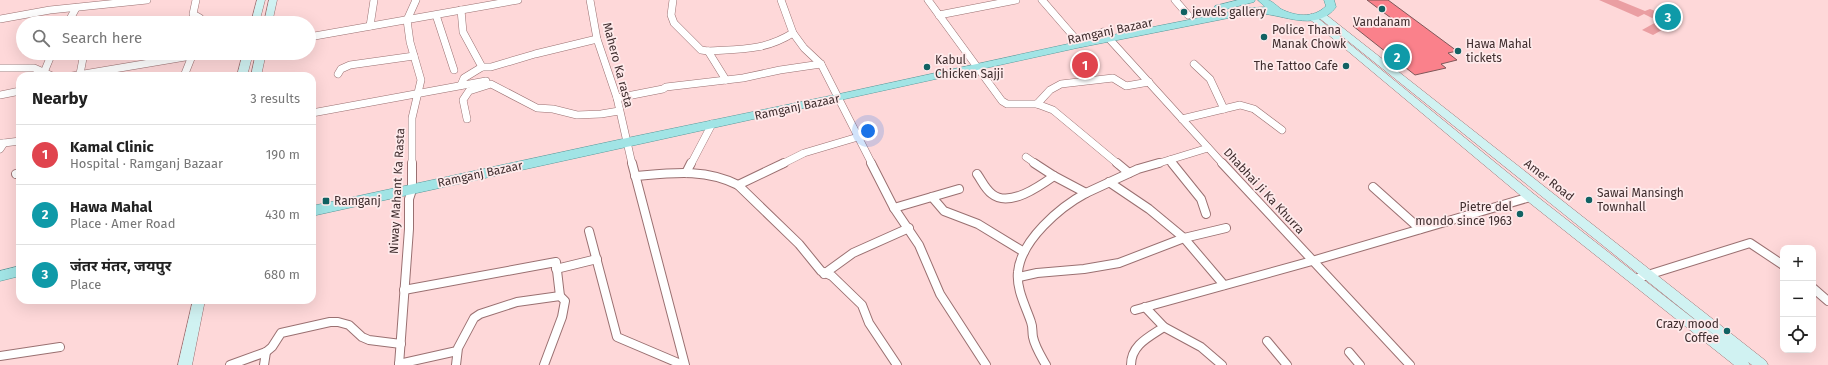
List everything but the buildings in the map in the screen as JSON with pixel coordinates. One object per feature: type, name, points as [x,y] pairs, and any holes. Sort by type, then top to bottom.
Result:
[{"type":"main road","points":[[257,16],[261,0]]},
{"type":"main road","points":[[270,16],[273,0]]},
{"type":"main road","name":"Ramganj Bazaar","points":[[316,210],[412,186],[626,138],[837,94],[1106,35],[1250,0]]},
{"type":"main road","points":[[1263,0],[1268,6],[1283,14]]},
{"type":"main road","points":[[1316,16],[1328,11],[1330,7],[1329,0]]},
{"type":"main road","name":"Ramganj Bazaar","points":[[975,64],[1075,38],[1106,35],[1249,11],[1263,10],[1283,14],[1316,16]]},
{"type":"main road","name":"Amer Road","points":[[1316,16],[1530,197],[1635,278],[1743,365]]},
{"type":"main road","name":"Amer Road","points":[[1316,16],[1761,365]]},
{"type":"main road","points":[[243,72],[246,60]]},
{"type":"main road","points":[[257,72],[259,60]]},
{"type":"main road","name":"Ramganj Bazaar","points":[[626,138],[712,124],[837,94]]},
{"type":"main road","name":"Ramganj Bazaar","points":[[316,203],[412,186]]},
{"type":"main road","points":[[0,276],[16,272]]},
{"type":"main road","points":[[185,365],[199,304]]},
{"type":"street","points":[[21,16],[147,0]]},
{"type":"street","points":[[196,0],[193,14],[196,16]]},
{"type":"street","points":[[370,26],[374,0]]},
{"type":"street","points":[[407,20],[416,0]]},
{"type":"street","points":[[316,35],[518,0]]},
{"type":"street","name":"Mahero Ka rasta","points":[[590,0],[597,39],[617,98],[635,176],[684,365]]},
{"type":"street","points":[[673,0],[671,15],[674,23],[701,50],[708,51],[763,47],[780,41],[793,33]]},
{"type":"street","points":[[781,0],[793,33],[804,48],[821,64],[894,208],[920,245],[940,294],[986,365]]},
{"type":"street","points":[[928,0],[1002,101],[1006,104],[1037,104],[1058,114],[1129,173]]},
{"type":"street","points":[[939,15],[1016,0]]},
{"type":"street","points":[[1042,0],[1075,38]]},
{"type":"street","points":[[1174,0],[1188,15]]},
{"type":"street","points":[[72,16],[76,8]]},
{"type":"street","points":[[460,10],[463,32],[482,67]]},
{"type":"street","points":[[436,15],[454,70]]},
{"type":"street","points":[[0,19],[16,17]]},
{"type":"street","name":"Niway Mahant Ka Rasta","points":[[399,365],[409,229],[409,200],[412,186],[412,118],[421,80],[410,42],[407,20]]},
{"type":"street","name":"Dhabhai Ji Ka Khurra","points":[[1106,35],[1312,261],[1410,365]]},
{"type":"street","points":[[461,85],[464,78],[482,67],[491,67],[535,54],[597,39]]},
{"type":"street","points":[[708,51],[726,80]]},
{"type":"street","points":[[338,74],[343,67],[350,65],[414,56]]},
{"type":"street","points":[[45,70],[49,60]]},
{"type":"street","points":[[80,72],[83,60]]},
{"type":"street","points":[[92,72],[167,60]]},
{"type":"street","points":[[186,72],[190,60]]},
{"type":"street","points":[[617,98],[663,89],[666,87],[726,80],[821,64]]},
{"type":"street","points":[[1194,64],[1210,79],[1224,109]]},
{"type":"street","points":[[0,68],[24,66],[45,70],[47,72]]},
{"type":"street","points":[[489,82],[486,75],[491,67]]},
{"type":"street","points":[[1037,104],[1050,90],[1061,84],[1113,78],[1126,86],[1149,82]]},
{"type":"street","points":[[467,119],[463,100],[468,91],[489,82]]},
{"type":"street","points":[[316,112],[461,85],[489,82],[537,108],[553,109],[578,115],[601,114],[619,111]]},
{"type":"street","points":[[0,95],[16,92]]},
{"type":"street","points":[[1182,119],[1224,109],[1248,106],[1282,130]]},
{"type":"street","points":[[686,173],[712,124]]},
{"type":"street","points":[[738,185],[804,153],[858,136]]},
{"type":"street","points":[[1,145],[16,142]]},
{"type":"street","points":[[1046,365],[1034,341],[1032,328],[1021,292],[1018,272],[1024,252],[1035,236],[1074,199],[1149,165],[1208,148]]},
{"type":"street","points":[[1026,157],[1054,176],[1086,193]]},
{"type":"street","points":[[1170,160],[1201,199],[1206,214]]},
{"type":"street","points":[[635,176],[686,173],[727,178],[738,185],[799,244],[824,274],[832,276],[862,305],[869,323],[896,365]]},
{"type":"street","points":[[977,174],[991,193],[995,196],[1004,197],[1028,193],[1054,176]]},
{"type":"street","points":[[1109,182],[1149,209],[1184,238],[1224,285]]},
{"type":"street","points":[[1372,187],[1420,229]]},
{"type":"street","points":[[894,208],[959,189]]},
{"type":"street","points":[[932,197],[944,211],[978,224],[1024,252]]},
{"type":"street","points":[[1222,365],[1201,347],[1164,327],[1140,308],[1312,261],[1530,197]]},
{"type":"street","points":[[824,274],[836,263],[857,250],[908,228]]},
{"type":"street","points":[[1019,277],[1119,263],[1184,238],[1226,228]]},
{"type":"street","points":[[589,231],[598,259],[617,336],[664,358],[684,365]]},
{"type":"street","points":[[1635,278],[1750,243],[1780,263]]},
{"type":"street","points":[[556,269],[598,259]]},
{"type":"street","points":[[404,290],[556,262],[560,296],[565,301],[562,317],[544,365]]},
{"type":"street","points":[[1816,291],[1828,301]]},
{"type":"street","points":[[456,365],[457,351],[470,322],[480,314],[517,302],[560,296]]},
{"type":"street","points":[[230,365],[266,352],[272,347],[281,333],[330,322],[344,323],[369,340],[401,344]]},
{"type":"street","points":[[1131,365],[1130,359],[1134,351],[1164,327]]},
{"type":"street","points":[[1267,341],[1287,365]]},
{"type":"street","points":[[0,356],[60,347]]},
{"type":"street","points":[[399,365],[457,351]]},
{"type":"street","points":[[264,365],[266,352]]},
{"type":"street","points":[[1349,352],[1360,365]]},
{"type":"shaded area","points":[[1599,0],[1618,0],[1645,11],[1650,9],[1661,13],[1652,18],[1644,14],[1638,17]]},
{"type":"shaded area","points":[[1667,16],[1678,21],[1653,35],[1642,30]]},
{"type":"place","name":"Vandanam","points":[[1382,9]]},
{"type":"place","name":"jewels gallery","points":[[1184,12]]},
{"type":"place","name":"जंतर मंतर, जयपुर","points":[[1668,17]]},
{"type":"place","name":"Police Thana Manak Chowk","points":[[1264,37]]},
{"type":"place","name":"Hawa Mahal tickets","points":[[1458,51]]},
{"type":"place","name":"Hawa Mahal","points":[[1397,57]]},
{"type":"place","name":"Kamal Clinic","points":[[1085,65]]},
{"type":"place","name":"The Tattoo Cafe","points":[[1346,66]]},
{"type":"place","name":"Kabul Chicken Sajji","points":[[927,67]]},
{"type":"place","name":"Sawai Mansingh Townhall","points":[[1589,200]]},
{"type":"place","name":"Ramganj","points":[[326,201]]},
{"type":"place","name":"Pietre del mondo since 1963","points":[[1520,214]]},
{"type":"place","name":"Crazy mood Coffee","points":[[1727,331]]}]
